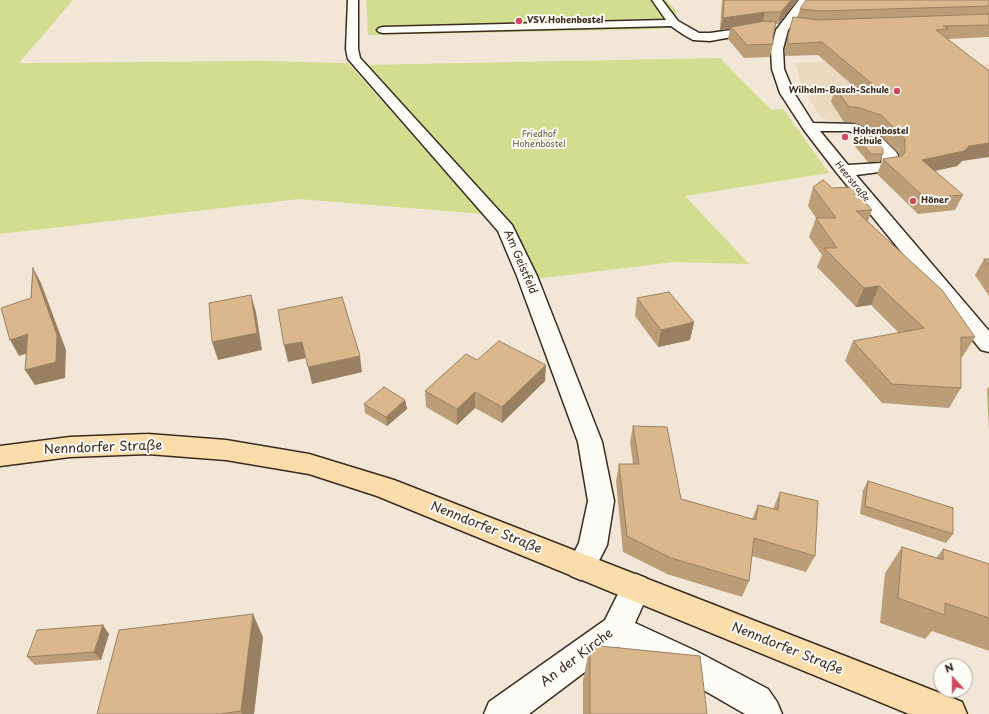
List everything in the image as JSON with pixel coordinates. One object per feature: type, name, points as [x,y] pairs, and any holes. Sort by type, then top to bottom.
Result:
[{"type":"main road","name":"Nenndorfer Straße","points":[[0,456],[70,447],[148,444],[226,450],[308,464],[385,488],[581,567],[636,587],[950,714]]},
{"type":"street","name":"Am Geistfeld","points":[[352,0],[352,49],[354,59],[506,228],[527,276],[590,442],[601,501],[593,545],[581,567]]},
{"type":"street","points":[[657,0],[674,23],[688,33],[697,36],[710,37],[762,29],[789,27]]},
{"type":"street","name":"Heerstraße","points":[[804,0],[777,49],[778,69],[787,93],[809,127],[842,170],[989,345]]},
{"type":"street","points":[[383,30],[674,23]]},
{"type":"street","points":[[809,127],[851,127],[870,134],[890,155],[889,167],[862,170],[842,170]]},
{"type":"street","name":"An der Kirche","points":[[502,714],[616,630],[636,587]]},
{"type":"street","points":[[616,630],[685,662],[756,701],[765,714]]},
{"type":"shaded area","name":"Wilhelm-Busch-Schule","points":[[886,60],[896,68],[989,64],[989,114],[857,127],[821,118],[802,86],[795,63]]},
{"type":"green space","points":[[0,0],[73,0],[19,63],[259,61],[348,63],[482,214],[299,199],[0,234]]},
{"type":"green space","name":"VSV Hohenbostel","points":[[366,0],[666,0],[678,12],[661,29],[368,35]]},
{"type":"green space","name":"Friedhof Hohenbostel","points":[[720,58],[771,110],[783,109],[829,173],[685,196],[749,264],[674,262],[535,279],[508,224],[363,65]]},
{"type":"building","points":[[724,0],[791,0],[781,12],[765,12],[723,18]]},
{"type":"building","points":[[806,0],[989,0],[989,6],[820,11],[800,9]]},
{"type":"building","points":[[989,14],[989,25],[943,26],[948,29],[936,30],[989,71],[989,143],[969,146],[964,151],[922,160],[963,195],[925,198],[883,159],[902,156],[905,152],[905,139],[881,115],[856,107],[849,107],[835,88],[877,88],[822,42],[788,44],[788,36],[793,17],[820,20]]},
{"type":"building","points":[[765,21],[776,22],[773,44],[747,45],[731,27]]},
{"type":"building","points":[[856,126],[867,131],[883,149],[883,154],[871,154],[856,136],[863,136]]},
{"type":"building","points":[[823,180],[832,188],[853,187],[872,210],[856,211],[942,290],[975,337],[961,337],[961,388],[892,384],[853,341],[924,328],[879,286],[864,288],[824,248],[837,248],[816,218],[836,218],[813,187]]},
{"type":"building","points":[[984,259],[989,259],[989,265]]},
{"type":"building","points":[[33,268],[57,335],[56,362],[25,370],[28,334],[10,340],[1,308],[31,298]]},
{"type":"building","points":[[669,292],[694,322],[661,330],[637,298]]},
{"type":"building","points":[[251,295],[257,333],[212,342],[209,303]]},
{"type":"building","points":[[342,297],[360,356],[308,367],[302,342],[284,345],[278,310]]},
{"type":"building","points":[[499,341],[546,365],[502,407],[475,392],[457,409],[425,391],[466,354],[477,360]]},
{"type":"building","points":[[384,387],[405,400],[386,417],[364,404]]},
{"type":"building","points":[[633,426],[667,427],[681,499],[756,520],[758,505],[778,510],[780,492],[818,501],[815,556],[754,538],[749,581],[671,558],[627,536],[619,464],[639,464]]},
{"type":"building","points":[[868,481],[953,508],[953,534],[865,506]]},
{"type":"building","points":[[902,547],[943,560],[943,549],[989,564],[989,618],[945,603],[945,615],[898,598]]},
{"type":"building","points":[[253,614],[241,711],[220,714],[97,714],[119,630]]},
{"type":"building","points":[[103,625],[94,652],[27,657],[37,630]]},
{"type":"building","points":[[590,645],[700,656],[707,714],[590,714]]},
{"type":"place","name":"VSV Hohenbostel","points":[[519,21]]},
{"type":"place","name":"Wilhelm-Busch-Schule","points":[[897,91]]},
{"type":"place","name":"Hohenbostel Schule","points":[[845,137]]},
{"type":"place","name":"Höner","points":[[913,201]]}]
